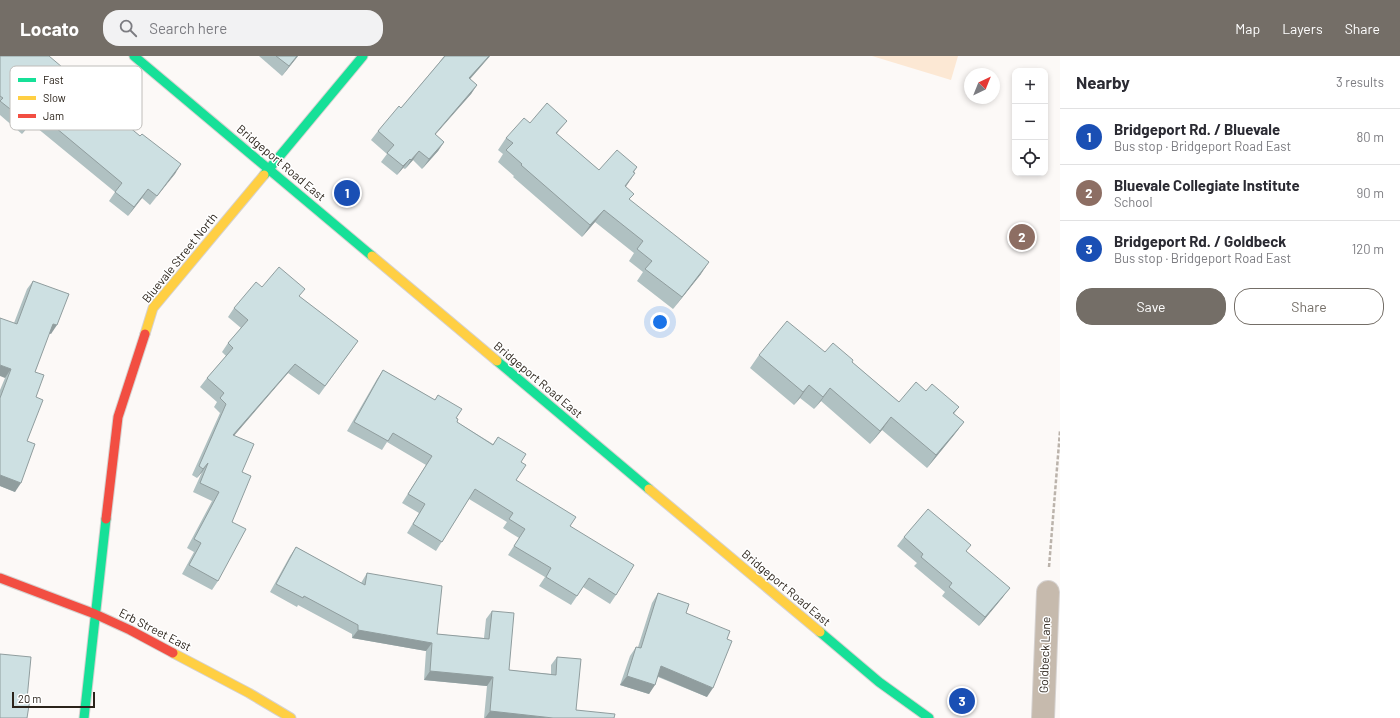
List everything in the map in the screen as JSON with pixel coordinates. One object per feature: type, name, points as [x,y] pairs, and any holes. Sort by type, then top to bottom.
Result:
[{"type":"main road","name":"Bridgeport Road East","points":[[134,56],[879,682],[929,718]]},
{"type":"main road","name":"Bluevale Street North","points":[[84,718],[118,418],[153,308],[363,56]]},
{"type":"main road","name":"Erb Street East","points":[[0,578],[95,614],[147,639],[249,693],[291,718]]},
{"type":"street","name":"Goldbeck Lane","points":[[1044,718],[1048,592]]},
{"type":"path","points":[[1048,592],[1060,431]]},
{"type":"shaded area","points":[[872,56],[958,56],[951,80]]},
{"type":"building","points":[[0,56],[49,56],[61,66],[10,66],[10,109],[0,101],[3,98],[0,96]]},
{"type":"building","points":[[276,56],[297,56],[289,66]]},
{"type":"building","points":[[445,56],[489,56],[469,78],[477,85],[435,134],[444,142],[429,159],[419,151],[403,166],[387,153],[394,145],[378,131],[399,106],[401,108]]},
{"type":"building","points":[[547,103],[567,121],[556,133],[599,170],[617,150],[637,167],[633,172],[635,173],[625,186],[634,194],[629,199],[709,262],[682,297],[645,269],[652,261],[637,249],[643,241],[604,210],[590,225],[506,150],[513,143],[506,138],[524,118],[530,123]]},
{"type":"building","points":[[58,130],[133,130],[140,136],[142,134],[181,164],[157,196],[148,189],[134,207],[115,192],[122,183]]},
{"type":"building","points":[[279,267],[305,289],[299,296],[358,341],[325,386],[295,364],[233,435],[254,444],[242,472],[251,476],[232,522],[246,529],[218,581],[189,565],[201,543],[194,539],[219,492],[200,483],[208,463],[203,469],[199,466],[226,404],[220,398],[224,393],[207,378],[233,348],[228,343],[248,320],[234,308],[256,282],[262,287]]},
{"type":"building","points":[[33,281],[69,294],[57,325],[53,324],[35,372],[44,375],[36,397],[43,400],[27,441],[35,444],[21,483],[0,475],[0,398],[11,369],[0,365],[0,318],[17,324]]},
{"type":"building","points":[[787,321],[825,352],[833,343],[853,360],[852,362],[899,402],[916,382],[926,391],[932,384],[959,407],[953,413],[964,422],[936,455],[891,417],[880,431],[830,388],[823,397],[809,385],[803,392],[759,355]]},
{"type":"building","points":[[383,370],[435,400],[438,395],[462,409],[456,418],[458,419],[457,422],[493,445],[498,437],[526,454],[521,462],[526,465],[516,480],[576,517],[570,526],[634,565],[616,595],[589,578],[577,596],[546,577],[551,568],[514,546],[525,529],[509,519],[513,513],[475,489],[442,542],[413,524],[425,504],[408,494],[432,456],[393,433],[388,441],[354,422]]},
{"type":"building","points":[[928,509],[971,545],[966,551],[1010,588],[985,617],[949,587],[952,583],[921,557],[923,554],[904,537]]},
{"type":"building","points":[[296,547],[365,585],[367,573],[442,586],[437,634],[489,639],[492,611],[514,613],[509,670],[556,675],[557,657],[581,659],[576,710],[615,714],[614,718],[553,718],[490,711],[493,677],[430,671],[432,643],[358,630],[358,625],[304,596],[303,598],[276,584]]},
{"type":"building","points":[[658,593],[689,604],[686,613],[730,631],[727,639],[732,641],[713,688],[661,666],[655,685],[627,676],[636,647],[641,648]]},
{"type":"building","points":[[0,654],[31,657],[27,699],[30,699],[27,718],[0,718]]},
{"type":"traffic: fast","points":[[134,56],[372,256]]},
{"type":"traffic: fast","points":[[264,175],[363,56]]},
{"type":"traffic: fast","points":[[497,361],[649,489]]},
{"type":"traffic: fast","points":[[84,718],[106,519]]},
{"type":"traffic: fast","points":[[820,632],[879,682],[929,718]]},
{"type":"traffic: slow","points":[[145,334],[153,308],[264,175]]},
{"type":"traffic: slow","points":[[372,256],[497,361]]},
{"type":"traffic: slow","points":[[649,489],[820,632]]},
{"type":"traffic: slow","points":[[173,653],[249,693],[291,718]]},
{"type":"traffic: jam","points":[[106,519],[118,417],[145,334]]},
{"type":"traffic: jam","points":[[0,578],[95,614],[130,630],[173,653]]},
{"type":"place","name":"Bridgeport Rd. / Bluevale","points":[[347,193]]},
{"type":"place","name":"Bluevale Collegiate Institute","points":[[1022,237]]},
{"type":"place","name":"Bridgeport Rd. / Goldbeck","points":[[962,701]]}]
